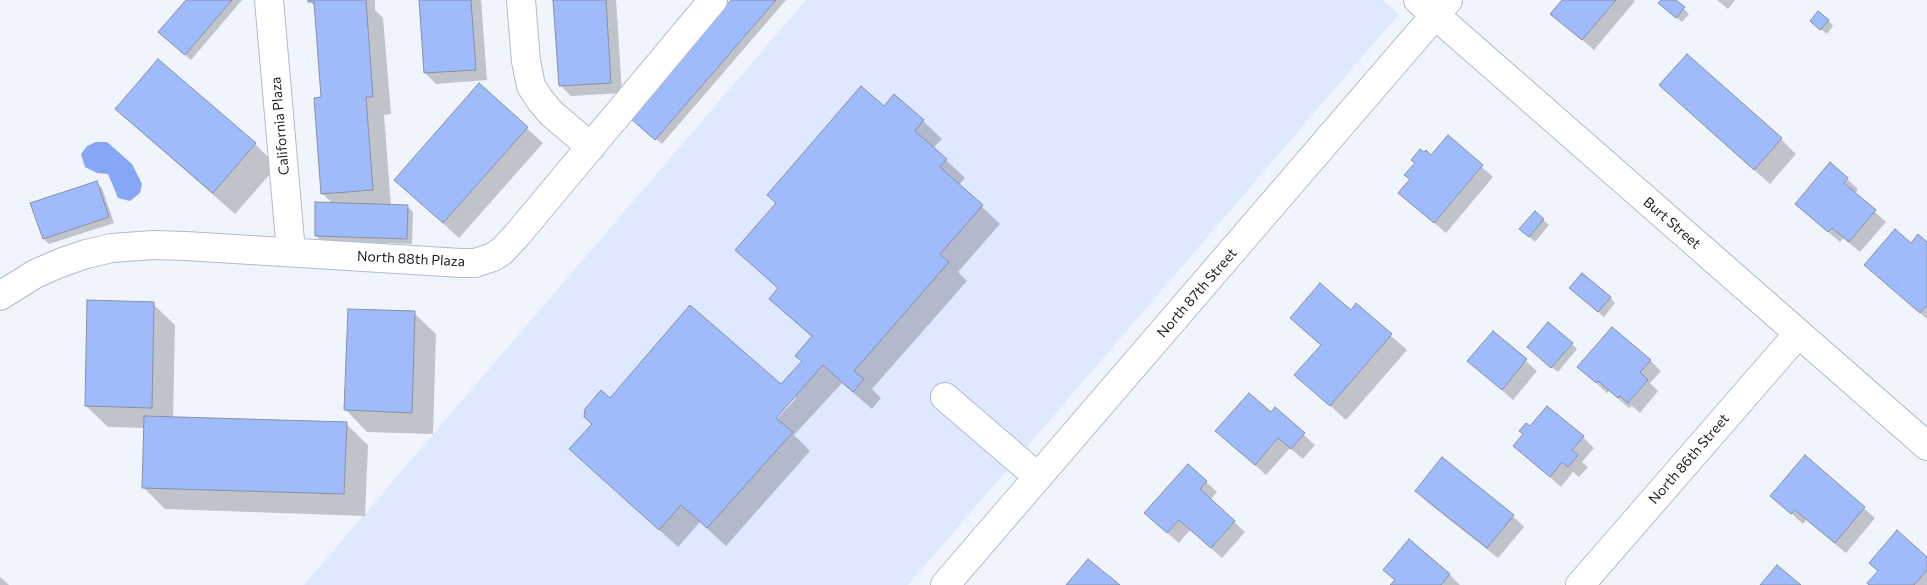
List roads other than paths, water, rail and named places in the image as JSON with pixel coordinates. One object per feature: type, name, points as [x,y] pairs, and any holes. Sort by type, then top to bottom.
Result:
[{"type":"street","name":"California Plaza","points":[[268,0],[291,252]]},
{"type":"street","points":[[521,0],[530,86],[552,114],[591,147]]},
{"type":"street","name":"North 88th Plaza","points":[[0,296],[35,274],[86,254],[112,248],[154,245],[461,263],[481,262],[493,257],[509,244],[713,0]]},
{"type":"street","name":"Burt Street","points":[[1434,5],[1798,334],[1927,446]]},
{"type":"street","name":"North 87th Street","points":[[945,585],[1434,5]]},
{"type":"street","name":"North 86th Street","points":[[1580,585],[1798,334]]},
{"type":"street","points":[[945,397],[1038,477]]},
{"type":"water","points":[[96,142],[107,142],[132,164],[142,184],[140,193],[130,201],[118,198],[108,174],[97,173],[85,167],[81,154],[87,146]]}]
